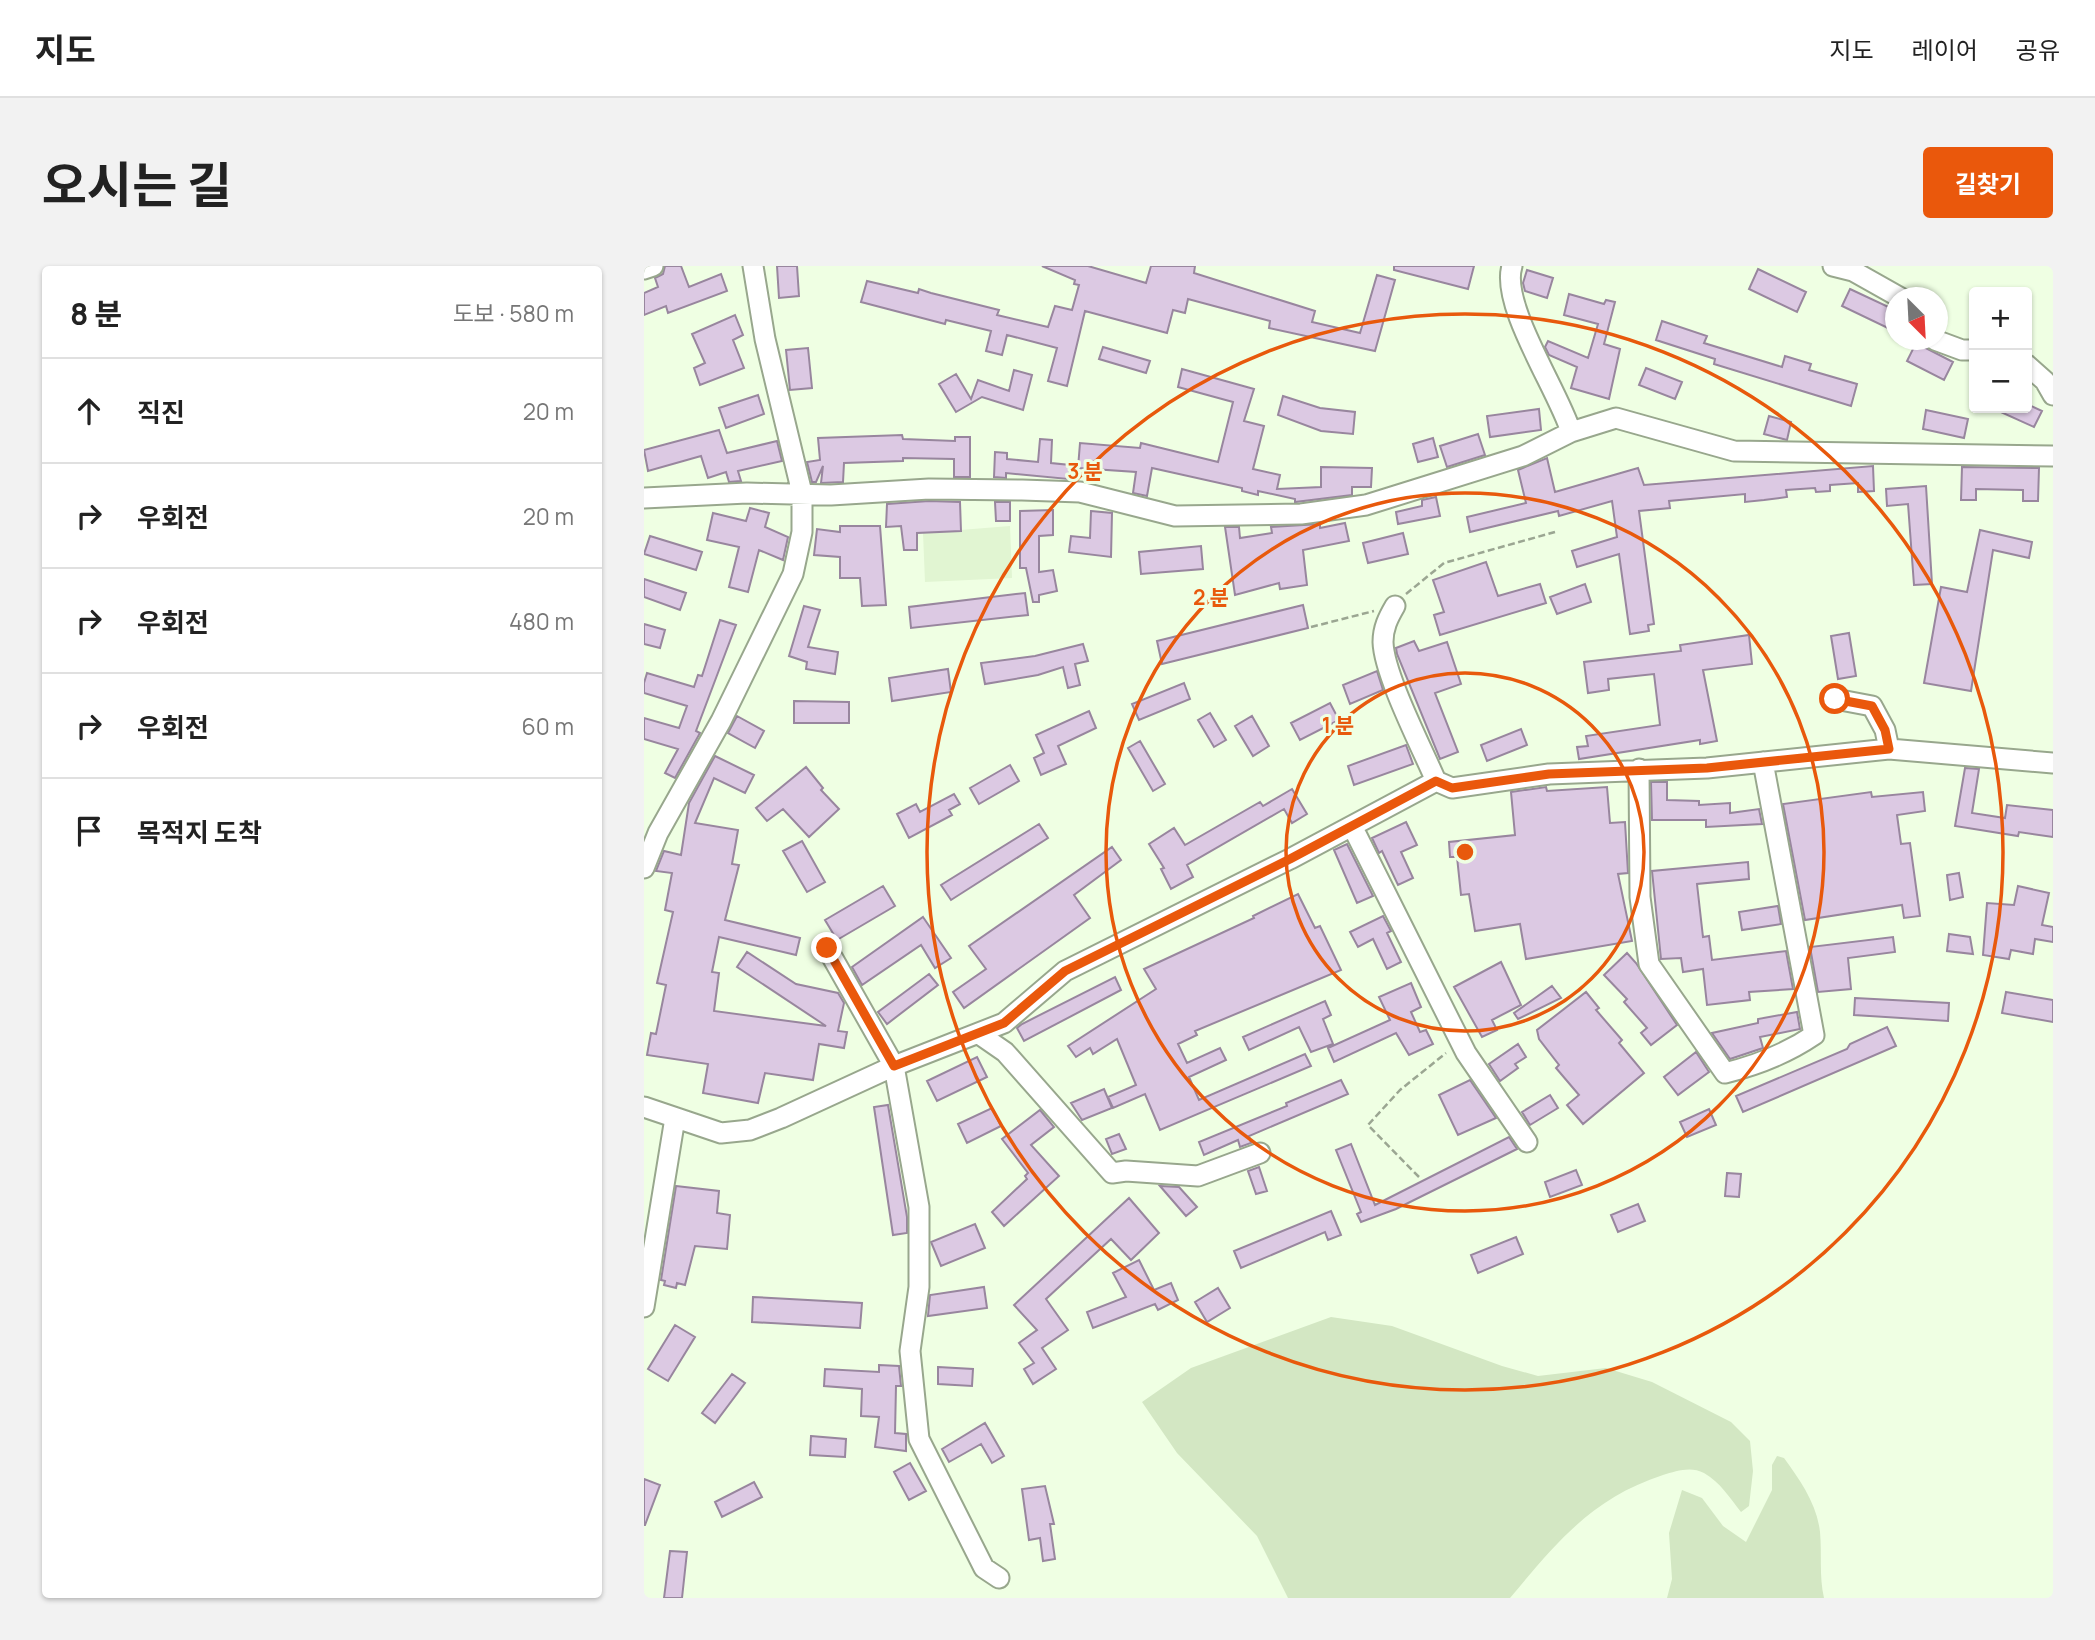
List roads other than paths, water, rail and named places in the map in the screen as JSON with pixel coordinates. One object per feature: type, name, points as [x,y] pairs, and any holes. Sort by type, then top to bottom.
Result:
[{"type":"street","points":[[644,269],[653,266]]},
{"type":"street","points":[[644,868],[658,833],[721,721],[793,573],[802,532],[802,493],[765,338],[753,266]]},
{"type":"street","points":[[1512,266],[1509,275],[1513,304],[1571,432]]},
{"type":"street","points":[[1833,266],[1853,271],[1885,289]]},
{"type":"street","points":[[1948,345],[1969,350]]},
{"type":"street","points":[[2032,369],[2045,381],[2053,395]]},
{"type":"street","points":[[644,498],[802,493],[831,495],[929,489],[1080,492],[1175,516],[1301,513],[1366,505],[1523,456],[1571,432],[1616,418],[1734,451],[2053,456]]},
{"type":"street","points":[[1395,606],[1385,625],[1383,645],[1401,700],[1436,781],[1452,788],[1549,774],[1707,768],[1889,749],[2053,763]]},
{"type":"street","points":[[1835,699],[1872,706],[1885,730],[1889,749]]},
{"type":"street","points":[[1639,769],[1640,897],[1648,964],[1726,1073],[1752,1067],[1791,1051],[1814,1035],[1763,762]]},
{"type":"street","points":[[644,1107],[721,1133],[750,1130],[894,1066],[1004,1023],[1065,971],[1436,781]]},
{"type":"street","points":[[1352,826],[1461,1044],[1527,1142]]},
{"type":"street","points":[[827,948],[894,1066],[919,1207],[919,1287],[910,1351],[919,1439],[984,1568],[999,1578]]},
{"type":"street","points":[[979,1034],[1004,1052],[1112,1173],[1126,1171],[1198,1176],[1260,1153]]},
{"type":"street","points":[[644,1307],[675,1118]]}]
